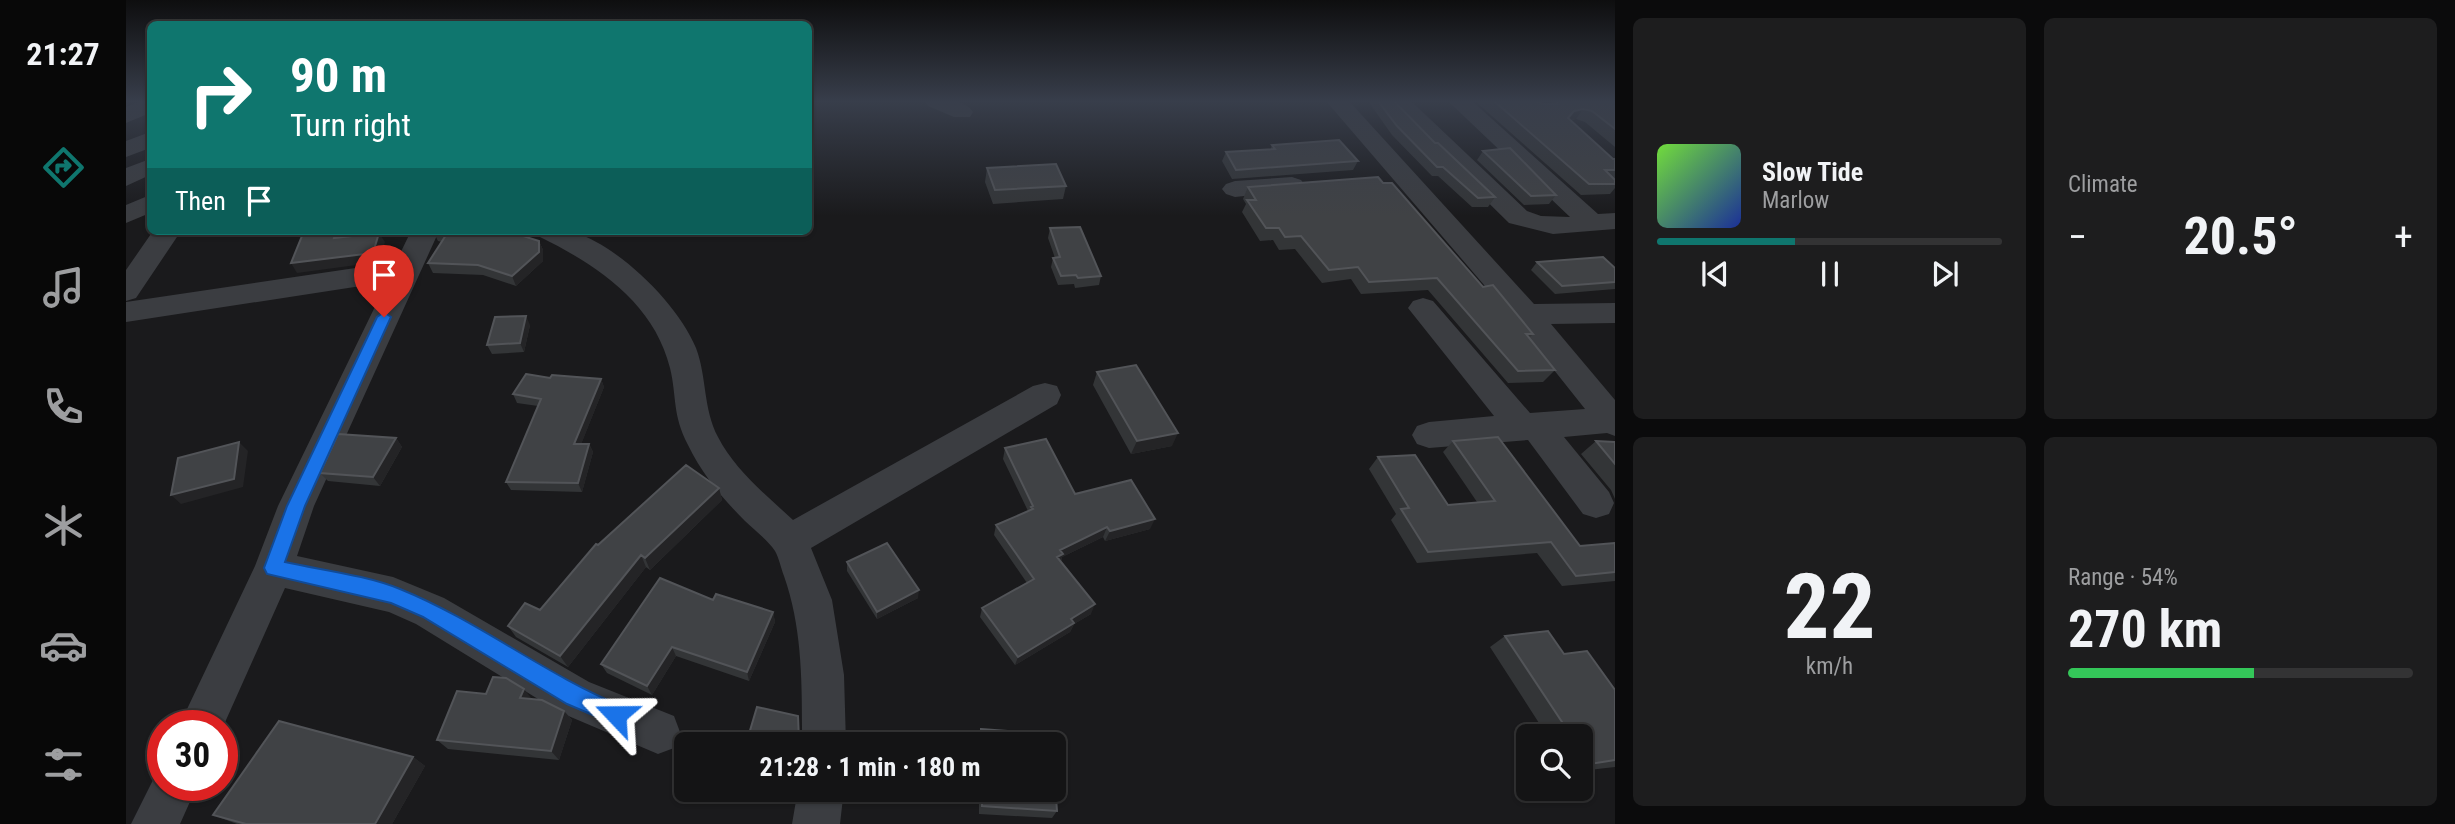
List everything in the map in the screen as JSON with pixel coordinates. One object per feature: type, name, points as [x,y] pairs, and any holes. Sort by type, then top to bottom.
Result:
[{"type":"street","points":[[1385,139],[1391,177],[1526,314],[1614,421]]},
{"type":"street","points":[[1422,139],[1528,223],[1543,226],[1604,222]]},
{"type":"street","points":[[1504,139],[1604,222]]},
{"type":"street","points":[[126,150],[147,140]]},
{"type":"street","points":[[126,162],[147,152]]},
{"type":"street","points":[[126,178],[147,168]]},
{"type":"street","points":[[1235,189],[1313,183]]},
{"type":"street","points":[[126,215],[147,205]]},
{"type":"street","points":[[126,291],[164,235]]},
{"type":"street","points":[[208,710],[274,568],[296,506],[423,235]]},
{"type":"street","points":[[559,235],[579,244],[615,269],[659,312],[677,338],[687,372],[690,406],[707,449],[738,491],[790,541],[812,600],[823,675],[824,732]]},
{"type":"street","points":[[126,312],[407,270]]},
{"type":"street","points":[[1423,308],[1595,503]]},
{"type":"street","points":[[1526,314],[1615,313]]},
{"type":"street","points":[[790,541],[1045,395]]},
{"type":"street","points":[[1429,435],[1614,421]]},
{"type":"street","points":[[274,568],[393,595],[430,611],[574,697],[658,732]]},
{"type":"street","points":[[155,824],[166,801]]},
{"type":"street","points":[[816,824],[819,802]]},
{"type":"building","points":[[1410,139],[1432,139],[1438,143],[1495,197],[1478,198],[1443,167],[1437,167]]},
{"type":"building","points":[[1538,139],[1592,139],[1615,159],[1615,170],[1605,170],[1615,180],[1615,184],[1589,184]]},
{"type":"building","points":[[1339,140],[1358,161],[1236,170],[1226,152],[1275,149],[1272,145]]},
{"type":"building","points":[[1510,148],[1556,195],[1531,196],[1483,151]]},
{"type":"building","points":[[1056,164],[1066,186],[995,190],[987,168]]},
{"type":"building","points":[[1378,177],[1383,183],[1392,183],[1483,287],[1493,285],[1533,334],[1526,334],[1555,370],[1518,371],[1437,278],[1369,282],[1358,267],[1329,270],[1301,236],[1285,237],[1279,228],[1266,228],[1247,200],[1256,200],[1248,187]]},
{"type":"building","points":[[1080,227],[1101,276],[1061,276],[1053,258],[1060,257],[1050,228]]},
{"type":"building","points":[[302,235],[335,235],[334,238],[378,235],[373,253],[291,263]]},
{"type":"building","points":[[446,235],[520,235],[539,241],[539,252],[512,276],[478,265],[428,263]]},
{"type":"building","points":[[1603,257],[1615,268],[1615,282],[1562,286],[1537,262]]},
{"type":"building","points":[[526,316],[520,343],[487,345],[495,317]]},
{"type":"building","points":[[1136,365],[1178,433],[1137,441],[1097,372]]},
{"type":"building","points":[[526,374],[550,378],[552,375],[601,379],[574,444],[589,444],[578,483],[506,482],[541,399],[513,394]]},
{"type":"building","points":[[338,434],[396,438],[373,477],[320,473]]},
{"type":"building","points":[[1498,437],[1580,546],[1615,543],[1615,572],[1576,576],[1551,542],[1428,552],[1401,509],[1409,508],[1378,457],[1415,455],[1448,505],[1495,501],[1453,441]]},
{"type":"building","points":[[1046,439],[1075,494],[1131,480],[1155,519],[1110,531],[1107,527],[1060,550],[1063,554],[1057,557],[1095,604],[1071,619],[1074,623],[1018,657],[982,608],[1034,579],[996,525],[1033,509],[1005,448]]},
{"type":"building","points":[[1596,441],[1615,442],[1615,464]]},
{"type":"building","points":[[239,442],[234,479],[171,495],[178,458]]},
{"type":"building","points":[[686,465],[719,488],[645,558],[641,555],[560,656],[508,626],[525,603],[540,610],[596,544]]},
{"type":"building","points":[[887,543],[919,590],[877,612],[847,562]]},
{"type":"building","points":[[660,578],[713,600],[716,594],[773,612],[747,672],[672,647],[647,686],[601,664]]},
{"type":"building","points":[[1548,631],[1564,654],[1587,651],[1615,690],[1615,760],[1593,764],[1593,724],[1563,724],[1505,636]]},
{"type":"building","points":[[493,677],[506,678],[524,689],[520,698],[542,700],[564,711],[551,751],[437,740],[457,691],[486,694]]},
{"type":"building","points":[[757,707],[798,716],[799,732],[750,732]]},
{"type":"building","points":[[279,721],[413,757],[375,824],[246,824],[213,815],[223,801],[238,801],[238,779]]},
{"type":"building","points":[[981,729],[1023,732],[981,732]]},
{"type":"building","points":[[982,802],[1056,802],[1057,811],[982,806]]},
{"type":"route","points":[[384,317],[296,506],[274,568],[393,595],[430,611],[574,697],[616,715]]}]
